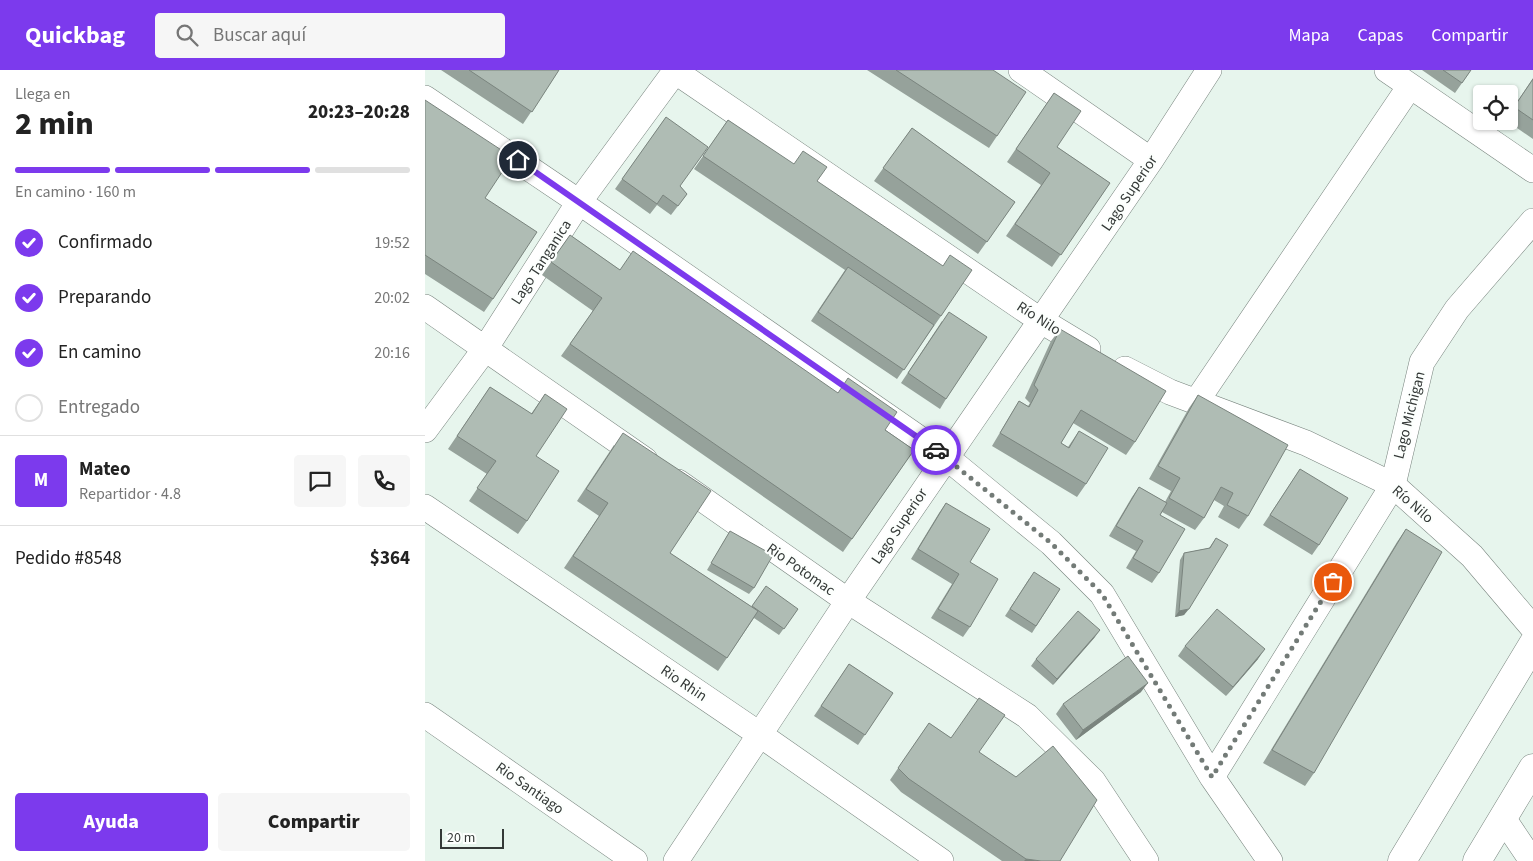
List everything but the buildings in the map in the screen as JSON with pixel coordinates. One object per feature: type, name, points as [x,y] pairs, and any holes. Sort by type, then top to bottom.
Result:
[{"type":"street","points":[[1021,70],[1151,160]]},
{"type":"street","name":"Lago Superior","points":[[677,861],[848,601],[1151,160],[1209,70]]},
{"type":"street","points":[[1387,70],[1533,170]]},
{"type":"street","name":"Lago Tanganica","points":[[425,430],[485,348],[579,202],[675,71]]},
{"type":"street","name":"Río Nilo","points":[[675,71],[1041,320],[1095,353],[1169,392],[1306,443],[1393,485],[1472,556],[1533,628]]},
{"type":"street","points":[[1196,402],[1410,86]]},
{"type":"street","points":[[425,98],[579,202],[946,457],[1051,543],[1102,594],[1212,777],[1270,861]]},
{"type":"street","name":"Lago Michigan","points":[[1212,777],[1393,485],[1422,362],[1457,310],[1533,220]]},
{"type":"street","name":"Rio Potomac","points":[[425,307],[848,601],[1027,716],[1093,781],[1146,861]]},
{"type":"street","name":"Rio Rhin","points":[[425,507],[759,734],[941,861]]},
{"type":"street","points":[[1402,861],[1533,644]]},
{"type":"street","name":"Rio Santiago","points":[[425,715],[635,861]]},
{"type":"street","points":[[1477,861],[1533,768]]},
{"type":"street","points":[[1503,818],[1532,861]]},
{"type":"street","points":[[1409,861],[1420,834]]},
{"type":"way so far","points":[[936,450],[1051,543],[1102,594],[1212,777],[1333,582]]},
{"type":"route","points":[[518,160],[936,450]]}]
